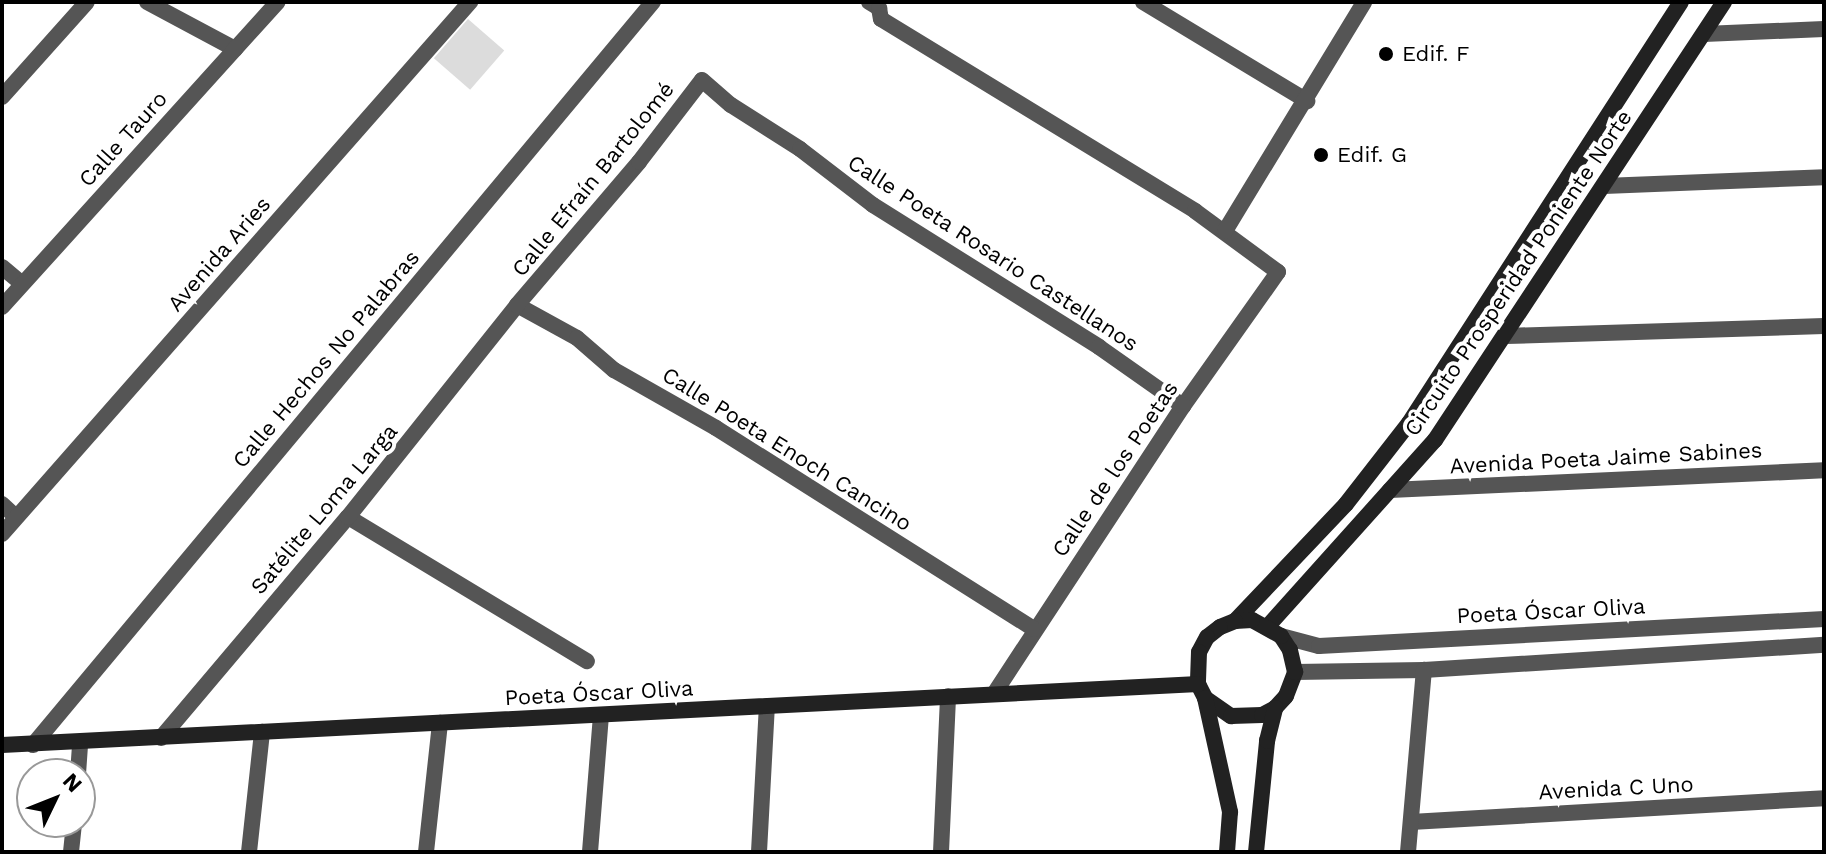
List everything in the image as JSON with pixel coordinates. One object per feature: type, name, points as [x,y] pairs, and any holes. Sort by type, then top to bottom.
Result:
[{"type":"street","points":[[2,97],[87,2]]},
{"type":"street","points":[[147,2],[235,49]]},
{"type":"street","name":"Calle Tauro","points":[[2,307],[278,2]]},
{"type":"street","name":"Avenida Aries","points":[[2,534],[470,2]]},
{"type":"street","name":"Calle Hechos No Palabras","points":[[33,745],[653,2]]},
{"type":"street","points":[[869,2],[879,8],[881,19],[1225,231],[1307,101],[1364,2]]},
{"type":"street","points":[[1143,2],[1307,101]]},
{"type":"street","name":"Circuito Prosperidad Poniente Norte","points":[[1235,621],[1346,504],[1409,423],[1681,2]]},
{"type":"street","name":"Circuito Prosperidad Poniente Norte","points":[[1274,631],[1435,440],[1724,2]]},
{"type":"street","points":[[1704,34],[1824,29]]},
{"type":"street","name":"Calle Efraín Bartolomé","points":[[517,305],[639,162],[702,80]]},
{"type":"street","name":"Calle Poeta Rosario Castellanos","points":[[702,80],[731,105],[800,149],[873,205],[1099,347],[1183,406]]},
{"type":"street","points":[[1604,186],[1824,177]]},
{"type":"street","name":"Calle de los Poetas","points":[[994,694],[1183,406],[1278,272],[1225,231]]},
{"type":"street","points":[[2,267],[22,284]]},
{"type":"street","name":"Satélite Loma Larga","points":[[161,738],[348,517],[517,305]]},
{"type":"street","name":"Calle Poeta Enoch Cancino","points":[[517,305],[577,338],[614,370],[716,428],[1034,629]]},
{"type":"street","points":[[1506,336],[1824,326]]},
{"type":"street","name":"Avenida Poeta Jaime Sabines","points":[[1390,490],[1824,470]]},
{"type":"street","points":[[2,504],[16,517]]},
{"type":"street","points":[[348,517],[587,661]]},
{"type":"street","name":"Poeta Óscar Oliva","points":[[1274,631],[1319,646],[1824,619]]},
{"type":"street","points":[[1202,691],[1231,716],[1262,715],[1275,708],[1286,696],[1295,672],[1290,650],[1274,631],[1252,620],[1235,621],[1220,627],[1207,637],[1199,652],[1202,691],[1230,812],[1227,852]]},
{"type":"street","points":[[1295,672],[1424,670],[1824,645]]},
{"type":"street","points":[[1408,852],[1424,670]]},
{"type":"street","name":"Poeta Óscar Oliva","points":[[2,745],[948,696],[1202,691]]},
{"type":"street","points":[[941,852],[948,696]]},
{"type":"street","points":[[759,852],[767,706]]},
{"type":"street","points":[[1256,852],[1267,741],[1275,708]]},
{"type":"street","points":[[590,852],[601,716]]},
{"type":"street","points":[[426,852],[440,723]]},
{"type":"street","points":[[249,852],[262,732]]},
{"type":"street","points":[[79,758],[80,742]]},
{"type":"street","name":"Avenida C Uno","points":[[1411,822],[1824,798]]},
{"type":"shaded area","points":[[468,19],[504,50],[470,90],[434,58]]},
{"type":"place","name":"Edif. F","points":[[1386,54]]},
{"type":"place","name":"Edif. G","points":[[1321,155]]}]
